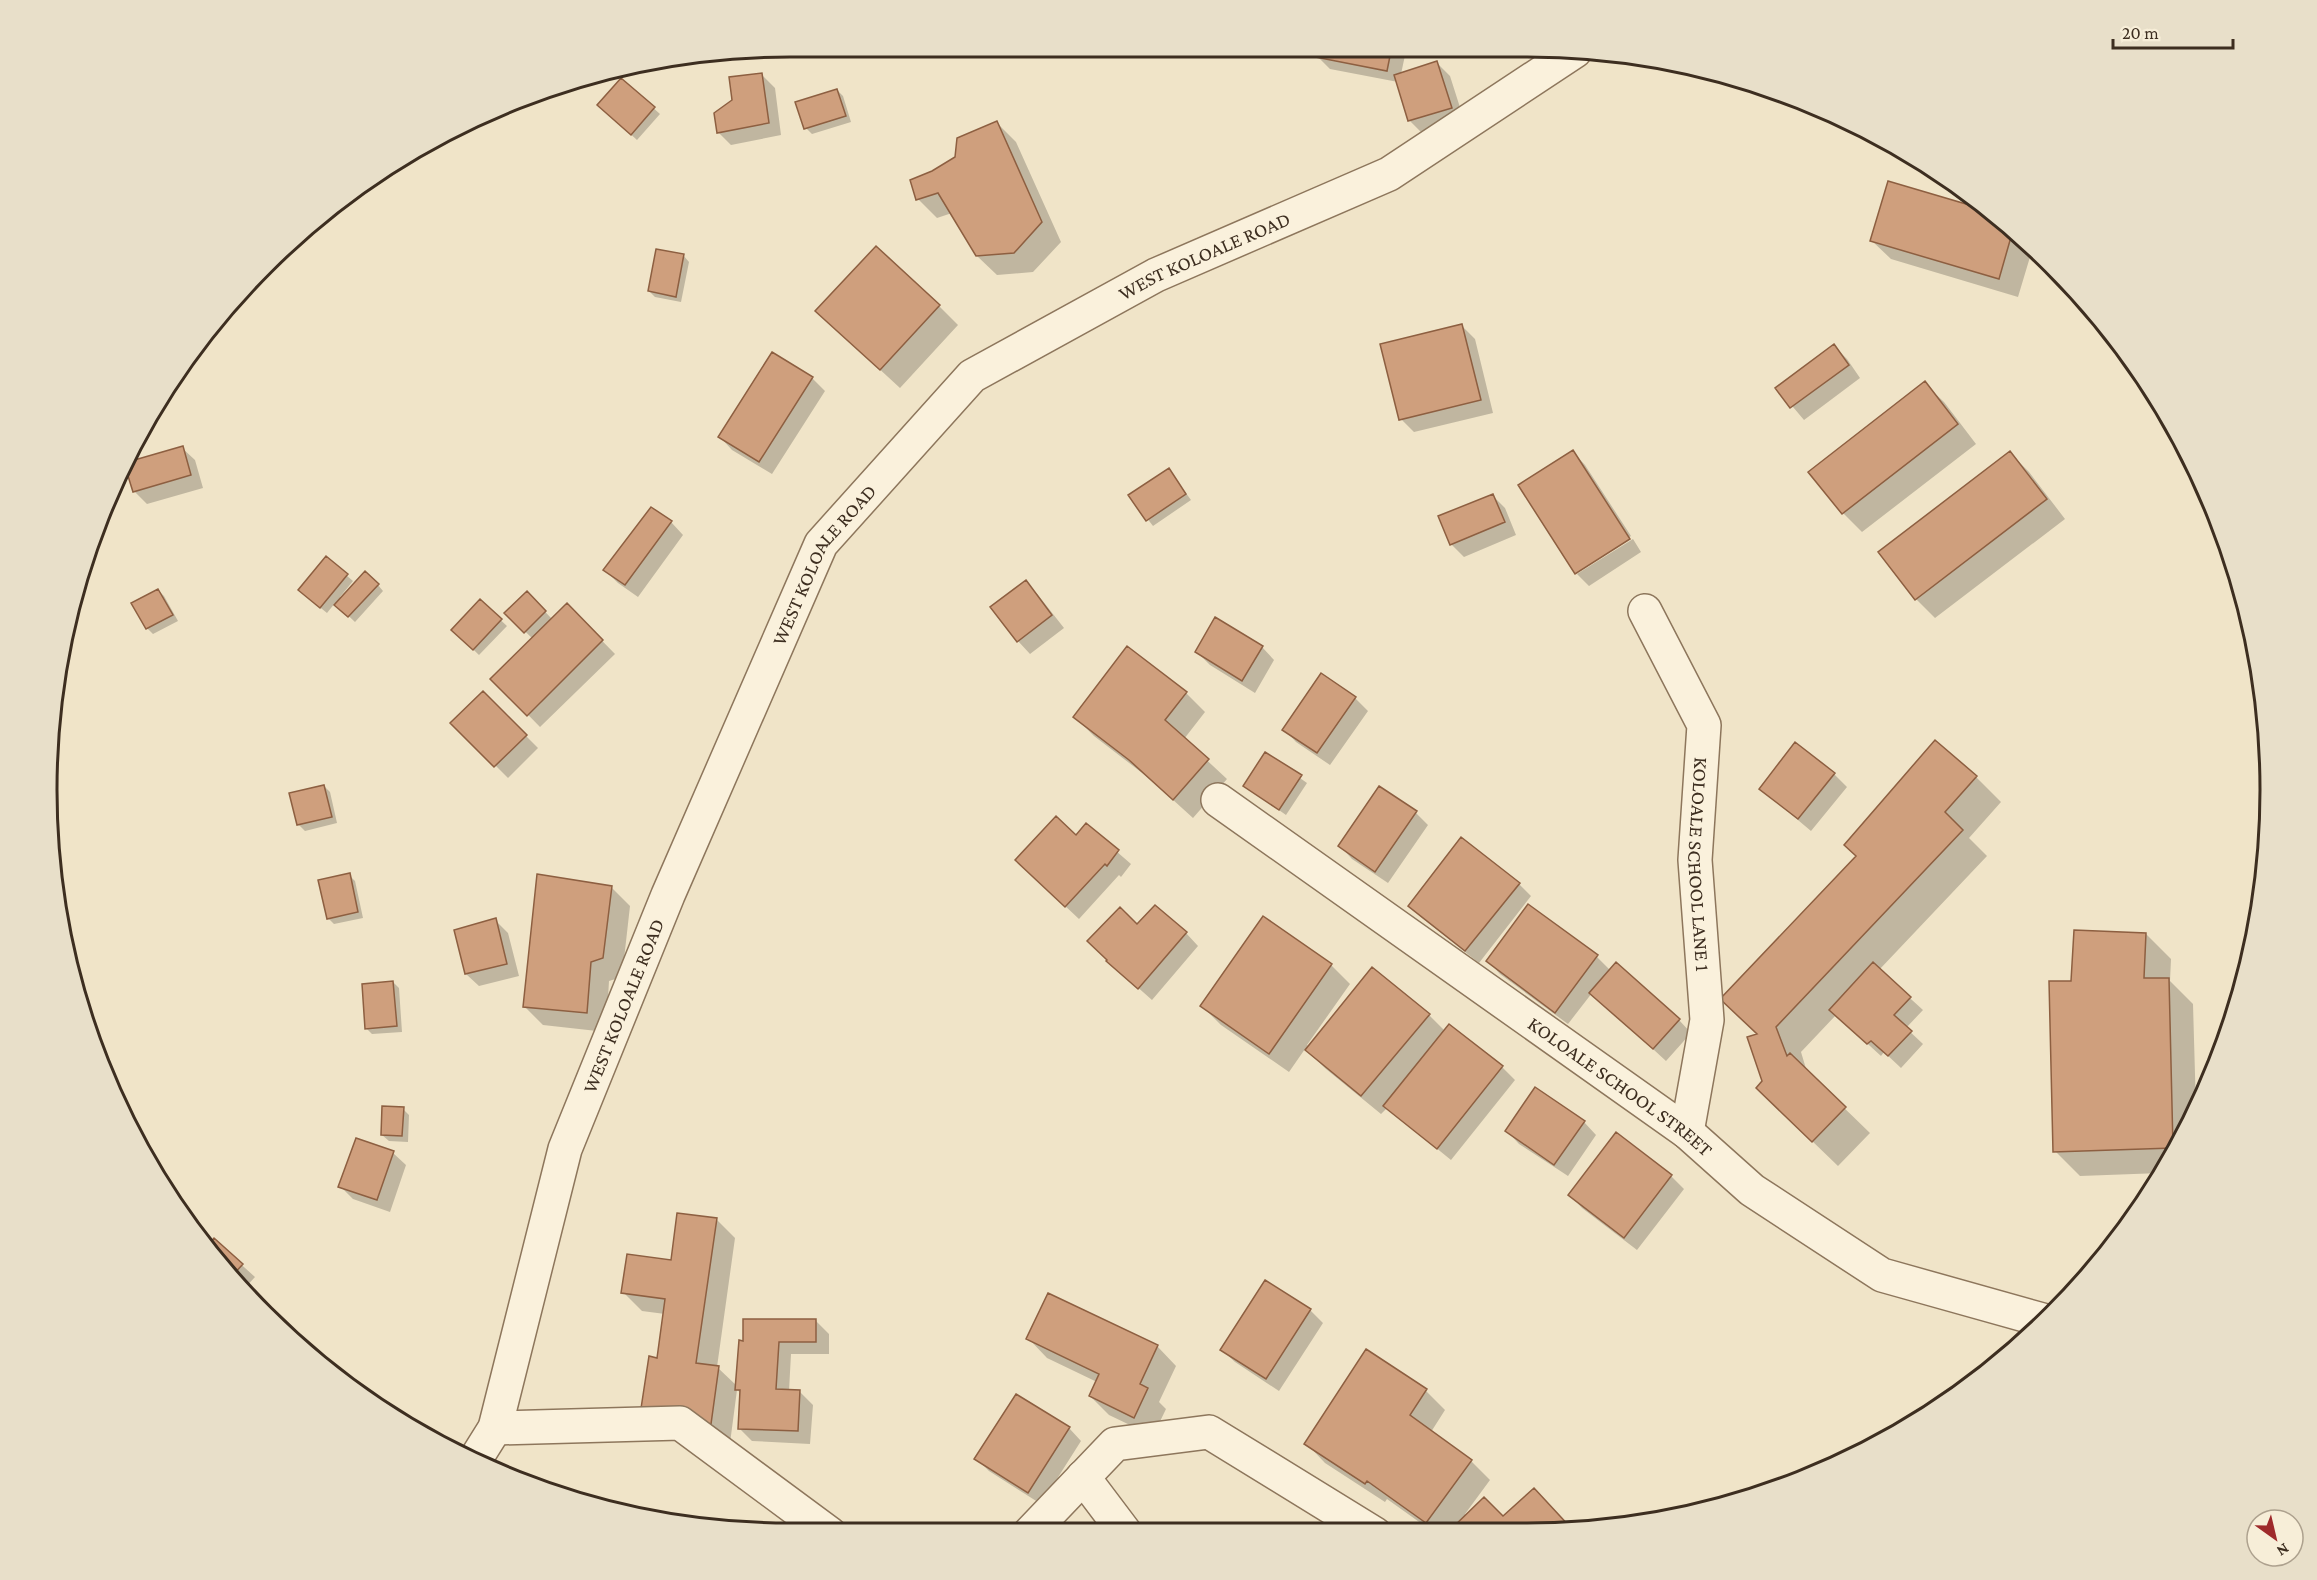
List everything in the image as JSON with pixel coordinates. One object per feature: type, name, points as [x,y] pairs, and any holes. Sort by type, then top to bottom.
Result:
[{"type":"street","name":"WEST KOLOALE ROAD","points":[[480,1453],[495,1428],[565,1149],[668,895],[821,544],[972,376],[1156,275],[1389,174],[1564,59]]},
{"type":"street","name":"KOLOALE SCHOOL LANE 1","points":[[1645,611],[1704,725],[1695,860],[1707,1020],[1687,1132]]},
{"type":"street","name":"KOLOALE SCHOOL STREET","points":[[1218,800],[1687,1132],[1752,1190],[1882,1275],[2034,1319]]},
{"type":"street","points":[[495,1428],[680,1423],[816,1523]]},
{"type":"street","points":[[1039,1523],[1115,1444],[1209,1432],[1359,1523]]},
{"type":"street","points":[[1083,1477],[1118,1523]]},
{"type":"building","points":[[1315,57],[1390,57],[1387,71]]},
{"type":"building","points":[[1437,61],[1452,108],[1408,121],[1394,75]]},
{"type":"building","points":[[762,73],[769,123],[717,133],[714,113],[732,100],[729,77]]},
{"type":"building","points":[[621,78],[655,107],[631,135],[597,105]]},
{"type":"building","points":[[837,89],[846,116],[804,129],[795,102]]},
{"type":"building","points":[[997,121],[1042,222],[1014,253],[976,256],[938,193],[916,200],[910,180],[932,171],[955,157],[957,138]]},
{"type":"building","points":[[1888,181],[1968,205],[2010,239],[1999,279],[1870,241]]},
{"type":"building","points":[[876,246],[940,305],[880,370],[815,311]]},
{"type":"building","points":[[656,249],[684,254],[676,297],[648,291]]},
{"type":"building","points":[[1462,324],[1481,400],[1399,420],[1380,344]]},
{"type":"building","points":[[1834,344],[1849,365],[1790,408],[1775,388]]},
{"type":"building","points":[[772,352],[813,377],[759,462],[718,437]]},
{"type":"building","points":[[1925,381],[1958,424],[1842,514],[1808,472]]},
{"type":"building","points":[[183,446],[191,475],[133,492],[128,476],[136,459]]},
{"type":"building","points":[[1573,450],[1630,539],[1575,574],[1518,485]]},
{"type":"building","points":[[2010,451],[2047,499],[1915,600],[1878,552]]},
{"type":"building","points":[[1169,468],[1186,494],[1146,521],[1128,495]]},
{"type":"building","points":[[1493,494],[1505,522],[1450,545],[1438,516]]},
{"type":"building","points":[[651,507],[672,521],[625,585],[603,570]]},
{"type":"building","points":[[326,556],[348,574],[320,608],[298,590]]},
{"type":"building","points":[[365,571],[379,584],[348,617],[334,605]]},
{"type":"building","points":[[1026,580],[1052,615],[1017,642],[990,607]]},
{"type":"building","points":[[158,589],[173,615],[146,629],[131,603]]},
{"type":"building","points":[[527,591],[546,611],[524,633],[504,613]]},
{"type":"building","points":[[480,599],[502,619],[473,650],[451,630]]},
{"type":"building","points":[[567,603],[603,640],[527,716],[490,679]]},
{"type":"building","points":[[1215,617],[1263,646],[1242,681],[1195,652]]},
{"type":"building","points":[[1127,646],[1187,692],[1165,720],[1209,759],[1173,800],[1129,760],[1073,717]]},
{"type":"building","points":[[1321,673],[1356,697],[1317,753],[1282,730]]},
{"type":"building","points":[[483,691],[527,735],[494,767],[450,723]]},
{"type":"building","points":[[1935,740],[1977,776],[1945,812],[1963,830],[1776,1027],[1787,1056],[1790,1053],[1846,1107],[1812,1142],[1756,1088],[1762,1081],[1747,1037],[1757,1034],[1720,999],[1856,856],[1844,845]]},
{"type":"building","points":[[1795,742],[1835,773],[1798,819],[1759,789]]},
{"type":"building","points":[[1265,752],[1302,775],[1279,810],[1243,786]]},
{"type":"building","points":[[324,785],[332,817],[297,825],[289,793]]},
{"type":"building","points":[[1379,786],[1417,811],[1375,872],[1338,846]]},
{"type":"building","points":[[1056,816],[1076,835],[1086,823],[1119,850],[1107,866],[1105,864],[1065,907],[1015,860]]},
{"type":"building","points":[[1461,837],[1520,883],[1465,951],[1408,906]]},
{"type":"building","points":[[350,873],[358,912],[327,919],[318,880]]},
{"type":"building","points":[[537,874],[612,886],[603,958],[591,962],[587,1013],[523,1007]]},
{"type":"building","points":[[1528,904],[1598,955],[1555,1013],[1486,961]]},
{"type":"building","points":[[1155,905],[1187,932],[1138,989],[1087,941],[1120,907],[1137,924]]},
{"type":"building","points":[[1263,916],[1332,964],[1269,1054],[1200,1006]]},
{"type":"building","points":[[496,918],[507,964],[465,974],[454,930]]},
{"type":"building","points":[[2074,930],[2146,933],[2144,978],[2169,978],[2173,1136],[2166,1148],[2053,1152],[2049,981],[2071,981]]},
{"type":"building","points":[[1616,962],[1680,1019],[1653,1049],[1589,993]]},
{"type":"building","points":[[1873,962],[1911,997],[1894,1015],[1912,1031],[1888,1056],[1871,1041],[1867,1044],[1829,1010]]},
{"type":"building","points":[[1372,967],[1430,1014],[1361,1096],[1305,1050]]},
{"type":"building","points":[[393,981],[397,1026],[365,1029],[362,984]]},
{"type":"building","points":[[1449,1024],[1503,1066],[1437,1149],[1383,1106]]},
{"type":"building","points":[[1535,1087],[1585,1121],[1554,1165],[1505,1131]]},
{"type":"building","points":[[382,1106],[404,1107],[402,1136],[381,1135]]},
{"type":"building","points":[[1616,1132],[1672,1175],[1624,1238],[1568,1195]]},
{"type":"building","points":[[356,1138],[394,1151],[377,1200],[338,1187]]},
{"type":"building","points":[[677,1213],[717,1218],[696,1363],[719,1366],[711,1424],[640,1415],[649,1356],[657,1358],[665,1299],[621,1293],[627,1254],[671,1260]]},
{"type":"building","points":[[214,1238],[243,1264],[237,1271],[212,1241]]},
{"type":"building","points":[[1265,1280],[1311,1309],[1266,1379],[1220,1350]]},
{"type":"building","points":[[1048,1293],[1158,1345],[1140,1384],[1148,1388],[1134,1418],[1089,1396],[1099,1374],[1026,1339]]},
{"type":"building","points":[[743,1319],[816,1319],[816,1342],[779,1342],[776,1389],[800,1390],[798,1431],[738,1429],[740,1390],[735,1390],[739,1340],[743,1341]]},
{"type":"building","points":[[1366,1349],[1427,1389],[1410,1415],[1472,1460],[1426,1523],[1367,1481],[1365,1484],[1304,1444]]},
{"type":"building","points":[[1016,1394],[1070,1427],[1028,1493],[974,1459]]},
{"type":"building","points":[[1534,1488],[1565,1521],[1457,1523],[1484,1497],[1503,1516]]}]
